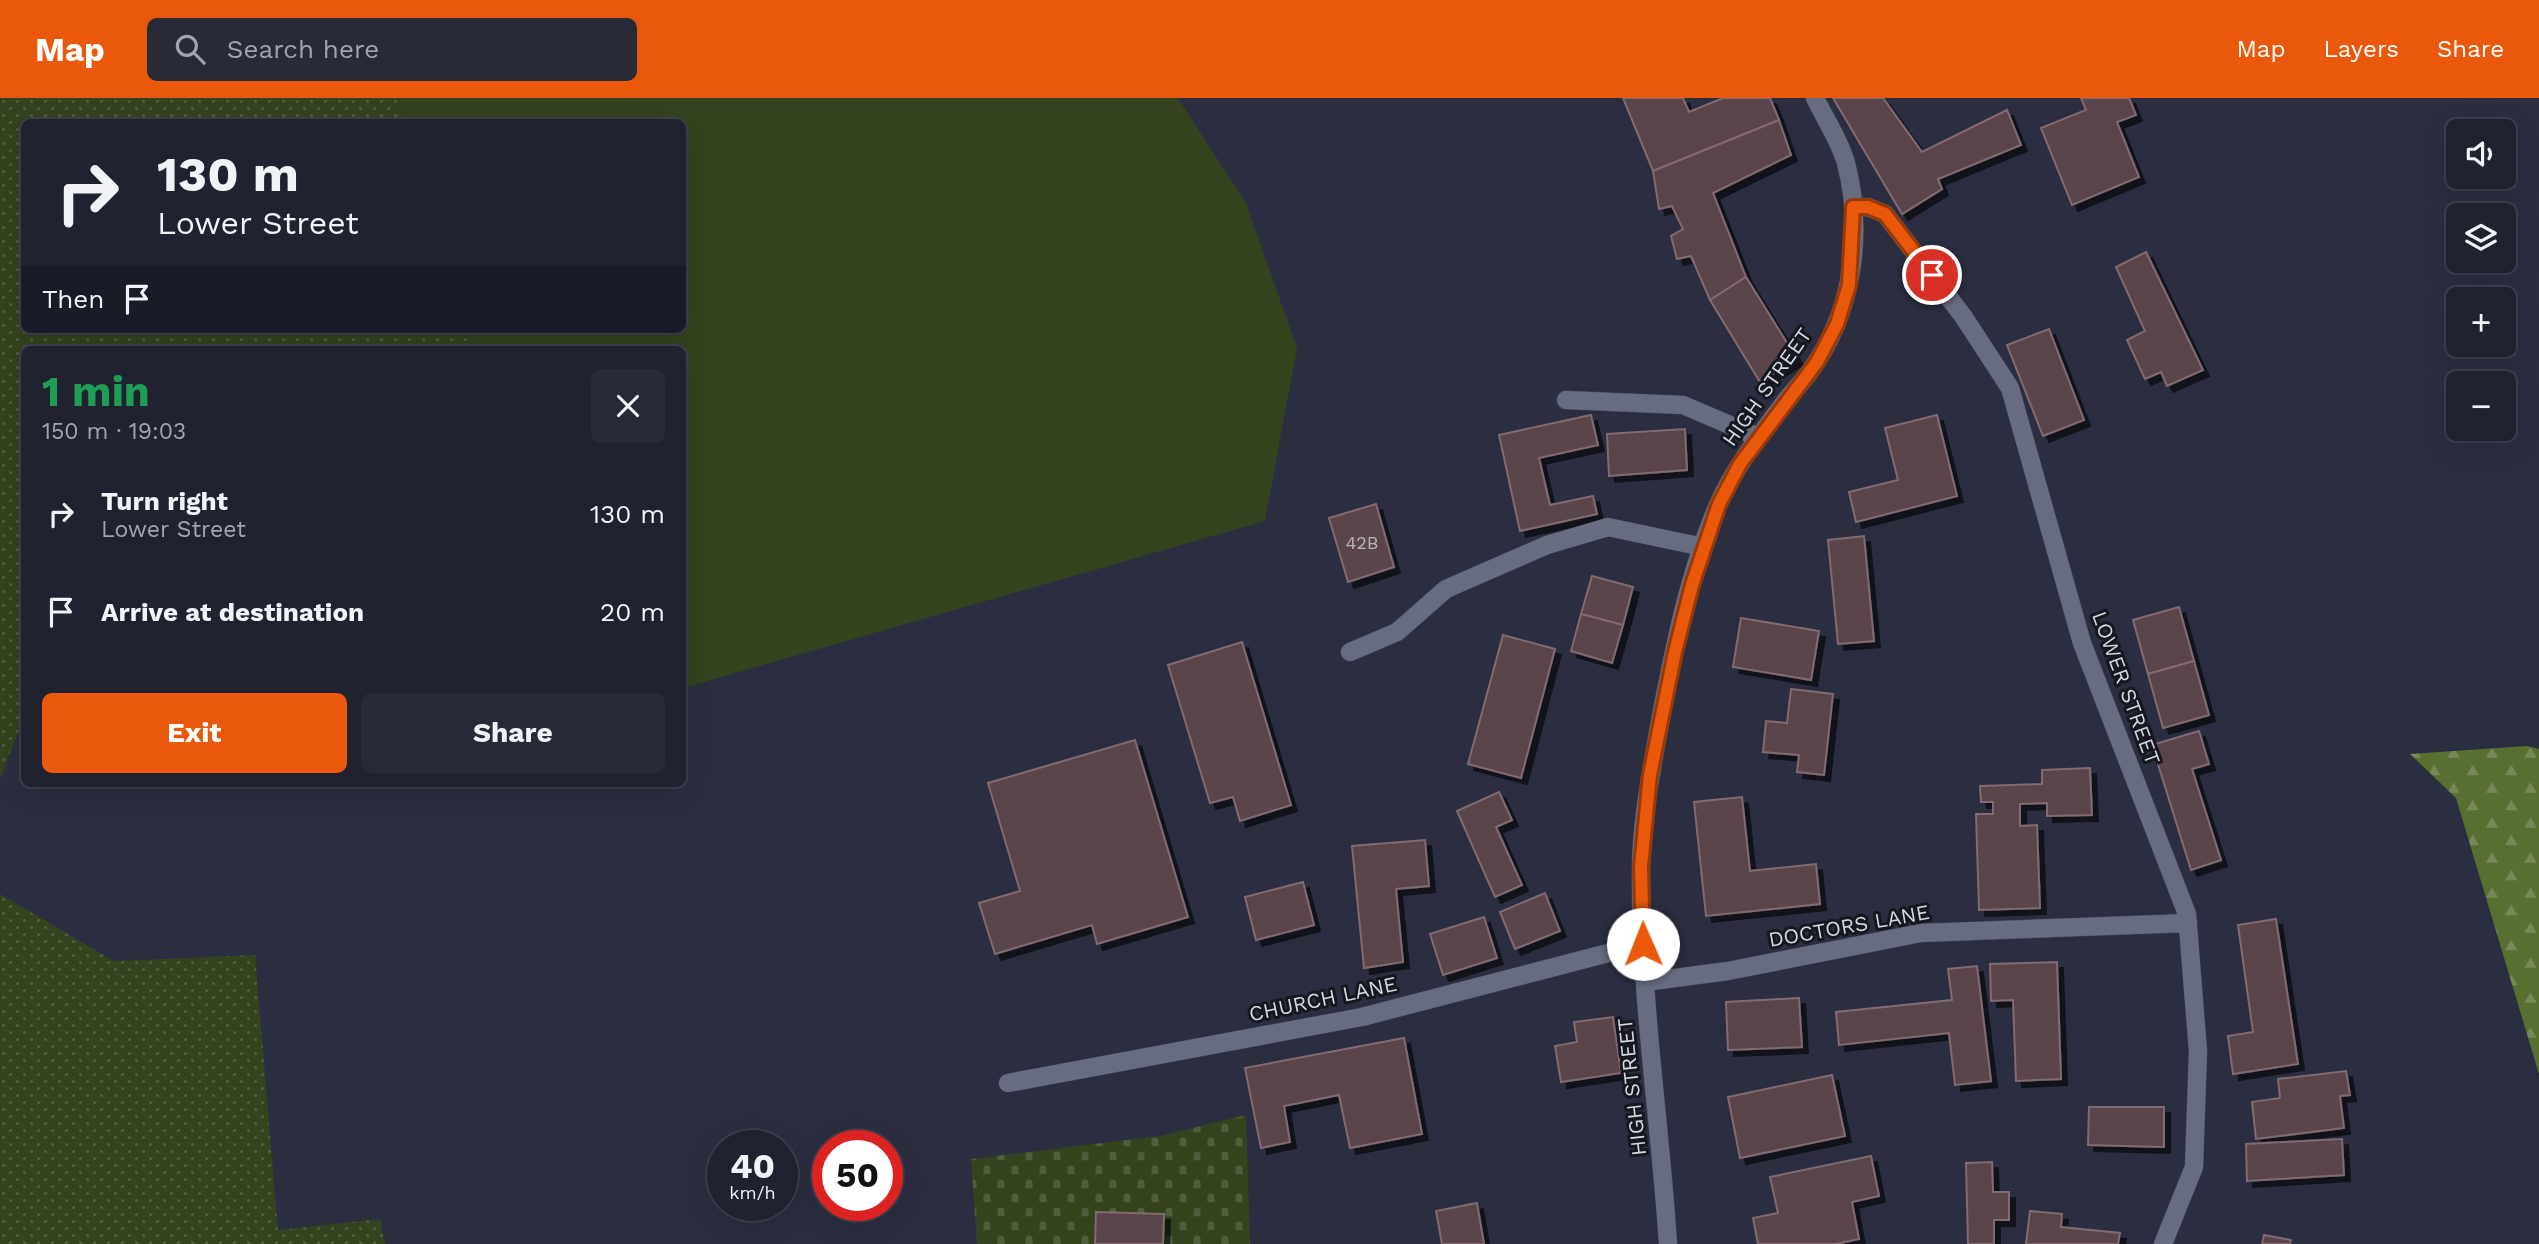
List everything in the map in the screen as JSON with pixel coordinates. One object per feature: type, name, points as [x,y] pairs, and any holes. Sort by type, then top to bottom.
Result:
[{"type":"street","name":"HIGH STREET","points":[[1668,1244],[1643,944],[1641,867],[1650,775],[1680,628],[1703,547],[1719,504],[1758,437],[1817,362],[1837,324],[1849,285],[1853,207],[1846,161],[1815,98]]},
{"type":"street","name":"LOWER STREET","points":[[1853,207],[1868,207],[1885,214],[1964,316],[2010,388],[2082,643],[2187,914],[2198,1051],[2194,1167],[2163,1244]]},
{"type":"street","points":[[1566,400],[1683,405],[1758,437]]},
{"type":"street","points":[[1350,652],[1397,632],[1446,589],[1547,545],[1608,527],[1703,547]]},
{"type":"street","name":"DOCTORS LANE","points":[[1645,982],[1728,971],[1921,933],[2188,923]]},
{"type":"street","name":"CHURCH LANE","points":[[1008,1083],[1362,1017],[1643,944]]},
{"type":"green space","points":[[0,98],[397,98],[403,119],[21,119],[21,333],[465,333],[469,346],[21,346],[21,725],[0,780]]},
{"type":"green space","points":[[397,98],[1178,98],[1246,203],[1297,348],[1265,521],[686,687],[686,346],[469,346],[465,333],[686,333],[686,119],[403,119]]},
{"type":"green space","points":[[2527,746],[2539,749],[2539,1074],[2456,798],[2410,754]]},
{"type":"green space","points":[[0,894],[114,961],[255,955],[278,1230],[380,1219],[385,1244],[0,1244]]},
{"type":"green space","points":[[1246,1115],[1250,1244],[977,1244],[971,1159],[1160,1136]]},
{"type":"building","points":[[1623,98],[1683,98],[1689,112],[1723,98],[1770,98],[1779,120],[1653,171]]},
{"type":"building","points":[[1833,98],[1883,98],[1922,152],[2007,110],[2021,145],[1938,179],[1942,189],[1902,214]]},
{"type":"building","points":[[2081,98],[2129,98],[2136,115],[2117,122],[2139,177],[2072,205],[2041,128],[2086,110]]},
{"type":"building","points":[[1779,120],[1791,155],[1713,193],[1746,277],[1710,300],[1691,256],[1677,259],[1671,236],[1683,229],[1672,206],[1659,209],[1653,171]]},
{"type":"building","points":[[2146,252],[2203,370],[2167,386],[2161,372],[2145,379],[2127,340],[2145,331],[2116,267]]},
{"type":"building","points":[[1746,277],[1797,359],[1760,382],[1710,300]]},
{"type":"building","points":[[2049,329],[2084,420],[2043,436],[2007,345]]},
{"type":"building","points":[[1591,415],[1598,445],[1539,458],[1550,505],[1593,496],[1597,514],[1520,531],[1499,435]]},
{"type":"building","points":[[1937,415],[1957,496],[1856,522],[1849,492],[1898,480],[1885,428]]},
{"type":"building","points":[[1685,429],[1687,470],[1609,476],[1607,434]]},
{"type":"building","points":[[1376,504],[1394,567],[1348,582],[1329,518]]},
{"type":"building","points":[[1864,536],[1874,641],[1838,644],[1828,540]]},
{"type":"building","points":[[1592,576],[1633,587],[1623,625],[1581,614]]},
{"type":"building","points":[[2179,607],[2194,661],[2148,674],[2133,620]]},
{"type":"building","points":[[1581,614],[1623,625],[1612,663],[1571,651]]},
{"type":"building","points":[[1741,618],[1819,631],[1811,680],[1733,667]]},
{"type":"building","points":[[1503,635],[1555,649],[1521,778],[1468,764]]},
{"type":"building","points":[[1242,642],[1291,805],[1240,821],[1233,797],[1210,803],[1168,665]]},
{"type":"building","points":[[2194,661],[2209,715],[2163,728],[2148,674]]},
{"type":"building","points":[[1791,689],[1833,694],[1824,775],[1797,772],[1799,755],[1763,752],[1766,721],[1787,723]]},
{"type":"building","points":[[2199,731],[2209,764],[2192,769],[2221,860],[2191,870],[2152,745]]},
{"type":"building","points":[[1135,740],[1188,917],[1097,944],[1092,925],[995,954],[979,903],[1020,891],[988,783]]},
{"type":"building","points":[[2090,768],[2092,815],[2047,816],[2047,803],[2020,804],[2020,826],[2037,825],[2040,908],[1979,910],[1976,814],[1993,814],[1993,802],[1981,802],[1980,786],[2042,784],[2042,770]]},
{"type":"building","points":[[1499,792],[1512,820],[1496,827],[1522,885],[1495,897],[1457,811]]},
{"type":"building","points":[[1742,797],[1750,871],[1816,864],[1820,904],[1706,916],[1694,802]]},
{"type":"building","points":[[1425,840],[1429,886],[1396,889],[1403,962],[1364,968],[1352,846]]},
{"type":"building","points":[[1303,882],[1314,925],[1256,940],[1245,897]]},
{"type":"building","points":[[1545,893],[1560,931],[1515,949],[1500,912]]},
{"type":"building","points":[[1484,917],[1497,958],[1443,975],[1430,934]]},
{"type":"building","points":[[2276,919],[2298,1064],[2233,1074],[2228,1036],[2253,1032],[2238,925]]},
{"type":"building","points":[[2057,962],[2061,1079],[2016,1081],[2013,1000],[1991,1001],[1990,964]]},
{"type":"building","points":[[1977,966],[1991,1081],[1955,1085],[1949,1033],[1839,1045],[1836,1012],[1952,1000],[1948,969]]},
{"type":"building","points":[[1799,998],[1802,1047],[1728,1050],[1726,1002]]},
{"type":"building","points":[[1613,1017],[1621,1073],[1561,1082],[1555,1046],[1577,1042],[1574,1022]]},
{"type":"building","points":[[1404,1038],[1422,1134],[1350,1148],[1339,1095],[1284,1106],[1290,1142],[1261,1148],[1245,1068]]},
{"type":"building","points":[[2346,1071],[2350,1095],[2340,1096],[2344,1128],[2256,1139],[2252,1102],[2280,1098],[2278,1079]]},
{"type":"building","points":[[1832,1075],[1845,1136],[1740,1158],[1728,1097]]},
{"type":"building","points":[[2089,1107],[2164,1107],[2164,1147],[2088,1145]]},
{"type":"building","points":[[2342,1139],[2344,1175],[2247,1181],[2246,1144]]},
{"type":"building","points":[[1871,1156],[1879,1196],[1852,1202],[1859,1239],[1836,1244],[1758,1244],[1753,1218],[1778,1213],[1770,1177]]},
{"type":"building","points":[[1992,1162],[1993,1192],[2009,1192],[2009,1220],[1994,1220],[1994,1244],[1968,1244],[1966,1163]]},
{"type":"building","points":[[1477,1203],[1484,1244],[1442,1244],[1436,1211]]},
{"type":"building","points":[[2030,1211],[2062,1214],[2061,1227],[2120,1233],[2118,1244],[2026,1244]]},
{"type":"building","points":[[1096,1212],[1164,1214],[1163,1244],[1095,1244]]},
{"type":"building","points":[[2264,1235],[2291,1240],[2290,1244],[2262,1244]]},
{"type":"route","points":[[1643,944],[1641,867],[1650,775],[1680,628],[1703,547],[1719,504],[1740,464],[1817,362],[1837,324],[1849,285],[1853,207],[1868,207],[1885,214],[1932,275]]}]
